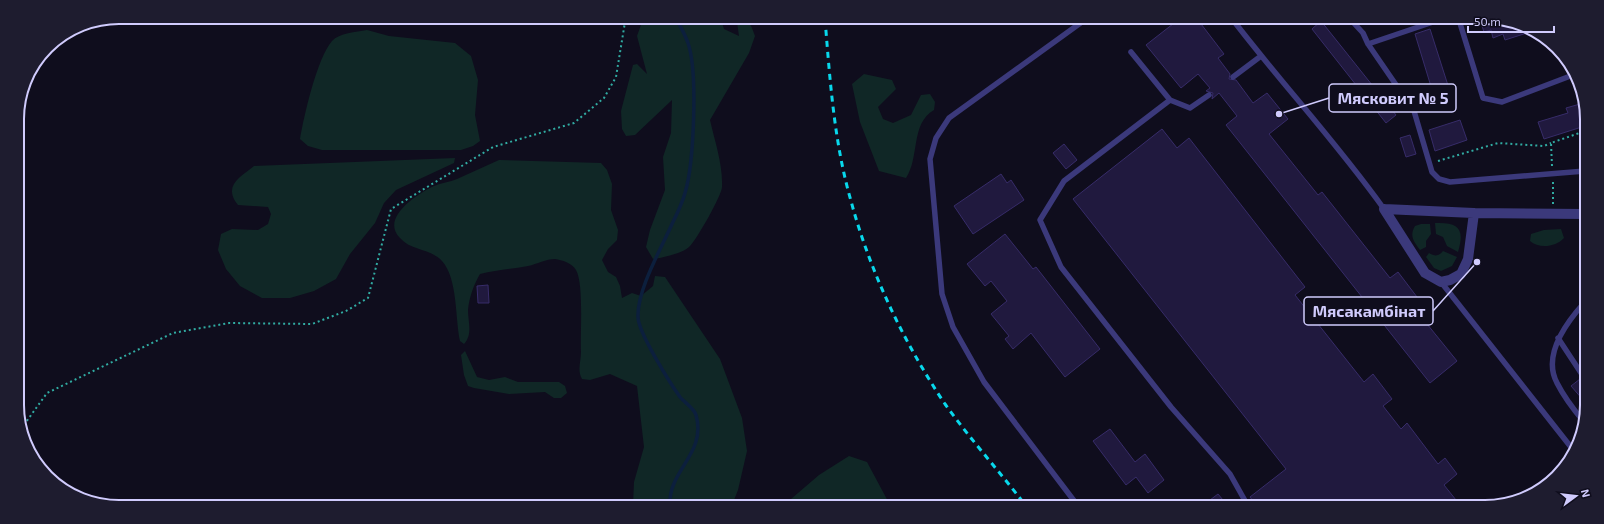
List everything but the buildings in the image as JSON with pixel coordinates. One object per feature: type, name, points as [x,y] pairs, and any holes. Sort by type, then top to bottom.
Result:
[{"type":"street","points":[[1384,209],[1425,273],[1441,282],[1450,280],[1461,274],[1468,259],[1474,214]]},
{"type":"street","points":[[1384,209],[1474,214],[1580,214]]},
{"type":"lane","points":[[1073,500],[984,382],[953,327],[942,294],[930,159],[936,138],[949,118],[1080,24]]},
{"type":"lane","points":[[1236,24],[1261,56],[1317,121],[1384,209]]},
{"type":"lane","points":[[1355,24],[1363,33],[1368,44],[1414,111],[1432,172],[1439,179],[1450,182],[1580,171]]},
{"type":"lane","points":[[1368,44],[1427,24]]},
{"type":"lane","points":[[1460,24],[1483,98],[1502,102],[1570,76]]},
{"type":"lane","points":[[1131,52],[1170,100],[1190,108],[1209,95]]},
{"type":"lane","points":[[1233,77],[1261,56]]},
{"type":"lane","points":[[1170,100],[1064,181],[1040,220],[1061,267],[1171,407],[1230,474],[1245,500]]},
{"type":"lane","points":[[1441,282],[1570,446]]},
{"type":"lane","points":[[1579,415],[1556,382],[1553,360],[1558,338],[1570,318],[1580,307]]},
{"type":"lane","points":[[1558,338],[1580,371]]},
{"type":"path","points":[[26,422],[47,393],[172,334],[229,323],[312,324],[346,311],[368,298],[390,209],[493,147],[574,123],[604,98],[616,77],[625,24]]},
{"type":"path","points":[[1429,163],[1498,143],[1544,146],[1551,143]]},
{"type":"green space","points":[[641,24],[722,24],[724,29],[739,36],[737,24],[750,24],[755,36],[749,53],[710,120],[722,179],[721,192],[718,199],[703,226],[687,249],[678,253],[653,259],[646,247],[650,230],[665,190],[663,157],[671,133],[672,100],[635,135],[626,136],[622,129],[621,111],[633,65],[637,64],[647,74],[637,36]]},
{"type":"green space","points":[[367,30],[389,36],[455,43],[471,56],[478,80],[475,115],[480,141],[473,146],[461,150],[322,150],[308,146],[300,139],[316,73],[326,49],[335,38],[339,36]]},
{"type":"green space","points":[[864,74],[892,80],[896,89],[878,107],[883,119],[893,123],[911,115],[921,95],[930,94],[935,102],[934,110],[926,116],[921,124],[913,160],[906,178],[879,171],[860,122],[852,84]]},
{"type":"green space","points":[[455,158],[454,163],[396,190],[384,203],[375,223],[350,254],[336,279],[314,291],[290,298],[262,298],[240,286],[226,269],[218,250],[221,234],[232,229],[258,230],[268,224],[271,214],[268,207],[238,205],[232,193],[233,187],[238,179],[254,166]]},
{"type":"green space","points":[[499,160],[601,163],[607,170],[612,184],[611,210],[618,230],[617,240],[608,249],[602,260],[608,272],[616,277],[620,286],[622,298],[632,293],[641,296],[653,286],[655,276],[665,277],[720,359],[742,418],[747,451],[738,490],[734,500],[633,500],[634,482],[644,447],[637,386],[610,374],[590,380],[582,379],[579,369],[581,352],[580,286],[576,270],[569,264],[561,260],[552,259],[528,266],[480,274],[472,291],[468,310],[469,332],[467,340],[464,344],[460,341],[455,299],[451,278],[447,269],[442,261],[437,257],[404,242],[395,230],[394,223],[397,215],[410,201],[437,185],[457,179]]},
{"type":"green space","points":[[1435,223],[1450,224],[1458,228],[1461,238],[1458,252],[1447,246],[1443,237],[1436,234]]},
{"type":"green space","points":[[1430,224],[1431,234],[1426,241],[1426,247],[1420,250],[1414,242],[1412,233],[1415,226]]},
{"type":"green space","points":[[1561,229],[1564,238],[1552,245],[1543,246],[1534,244],[1530,241],[1531,234],[1544,230]]},
{"type":"green space","points":[[1443,251],[1457,257],[1452,266],[1441,271],[1434,268],[1426,257],[1429,253],[1437,255]]},
{"type":"green space","points":[[465,351],[477,377],[489,380],[505,377],[518,382],[559,382],[565,386],[567,393],[561,398],[554,398],[545,392],[509,394],[468,386],[464,375],[461,355]]},
{"type":"green space","points":[[849,456],[867,462],[887,500],[790,500],[819,475]]},
{"type":"waterway","points":[[670,500],[675,482],[696,441],[698,429],[696,415],[695,412],[680,397],[662,369],[643,334],[638,317],[641,295],[645,282],[684,197],[691,161],[694,118],[693,74],[688,43],[679,24]]},
{"type":"railway","points":[[825,24],[840,156],[859,228],[878,280],[902,332],[930,381],[945,404],[1021,500]]},
{"type":"place","name":"Мясковит № 5","points":[[1279,114]]},
{"type":"place","name":"Мясакамбінат","points":[[1477,262]]}]
